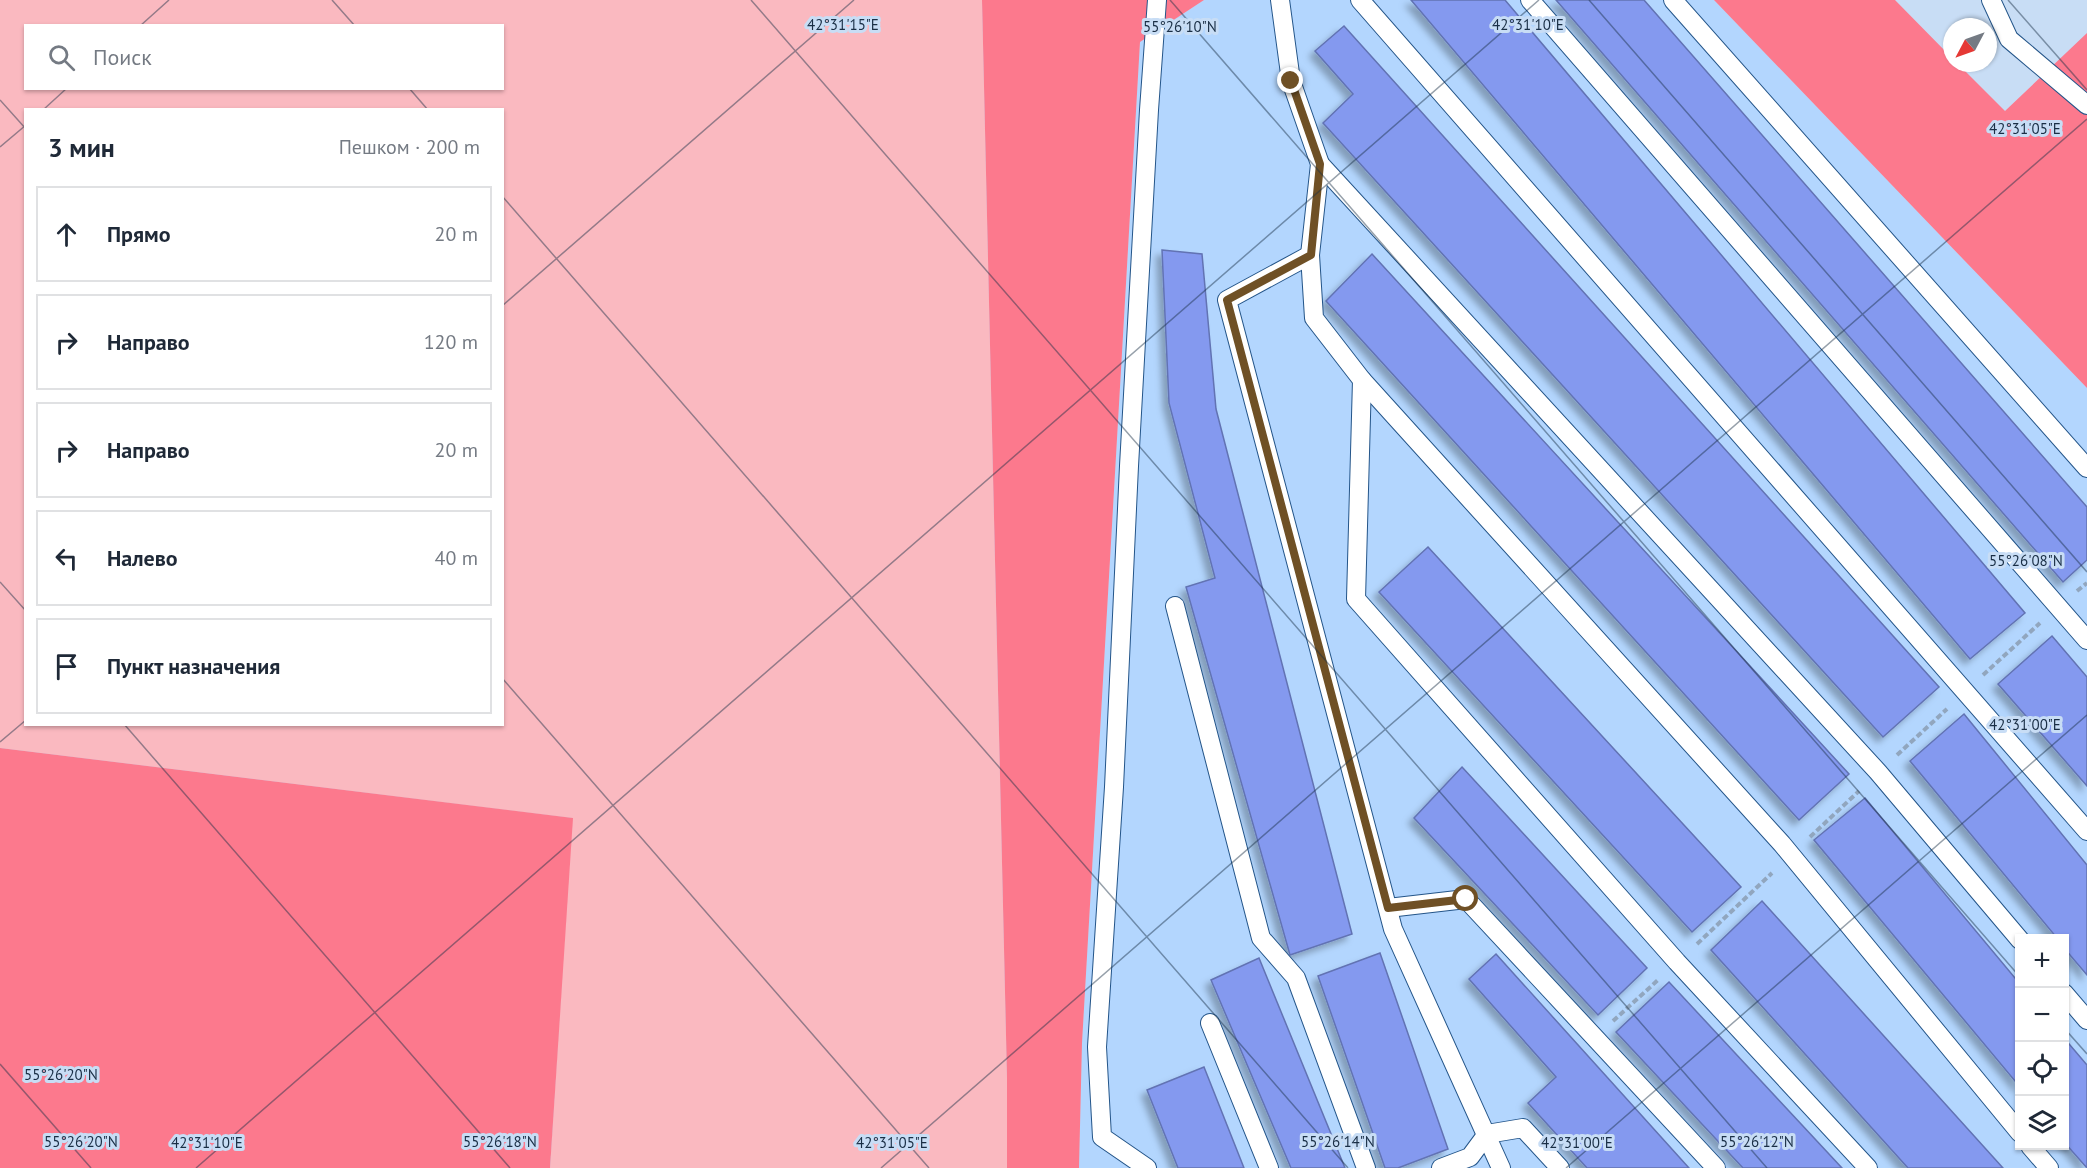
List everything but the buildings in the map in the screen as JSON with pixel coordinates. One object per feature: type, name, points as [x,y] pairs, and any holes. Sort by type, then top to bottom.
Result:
[{"type":"lane","points":[[1147,1168],[1102,1137],[1097,1047],[1114,787],[1129,465],[1157,0]]},
{"type":"lane","points":[[1280,0],[1291,81],[1320,164],[1878,772],[2015,935]]},
{"type":"lane","points":[[1360,0],[2087,831]]},
{"type":"lane","points":[[1530,0],[2087,640]]},
{"type":"lane","points":[[1673,0],[2087,468]]},
{"type":"lane","points":[[1991,0],[2009,39],[2087,105]]},
{"type":"lane","points":[[1320,164],[1311,255],[1314,318],[1362,380],[1792,855],[2015,1127]]},
{"type":"lane","points":[[1311,255],[1227,300],[1393,929],[1501,1168]]},
{"type":"lane","points":[[1362,380],[1356,599],[1677,962],[1868,1168]]},
{"type":"lane","points":[[1175,606],[1261,938],[1296,978],[1366,1168]]},
{"type":"lane","points":[[1388,908],[1466,899],[1716,1168]]},
{"type":"lane","points":[[2069,999],[2087,1020]]},
{"type":"lane","points":[[1210,1023],[1269,1168]]},
{"type":"lane","points":[[1441,1168],[1470,1157],[1487,1134],[1523,1128],[1560,1168]]},
{"type":"lane","points":[[2033,1150],[2049,1168]]},
{"type":"path","points":[[1594,1038],[1878,772],[2087,583]]},
{"type":"shaded area","points":[[0,0],[982,0],[1007,1078],[1007,1168],[550,1168],[572,818],[0,748]]},
{"type":"shaded area","points":[[982,0],[1204,0],[1140,42],[1082,1043],[1079,1168],[1007,1168],[1007,1078]]},
{"type":"shaded area","points":[[1204,0],[1714,0],[2087,388],[2087,1168],[1079,1168],[1082,1043],[1140,42]]},
{"type":"shaded area","points":[[1714,0],[1895,0],[1943,49],[1943,72],[1966,72],[2005,111],[2087,33],[2087,388]]},
{"type":"shaded area","points":[[0,748],[573,818],[550,1168],[0,1168]]},
{"type":"route","points":[[1291,81],[1320,164],[1311,255],[1227,300],[1388,908],[1466,899]]}]
